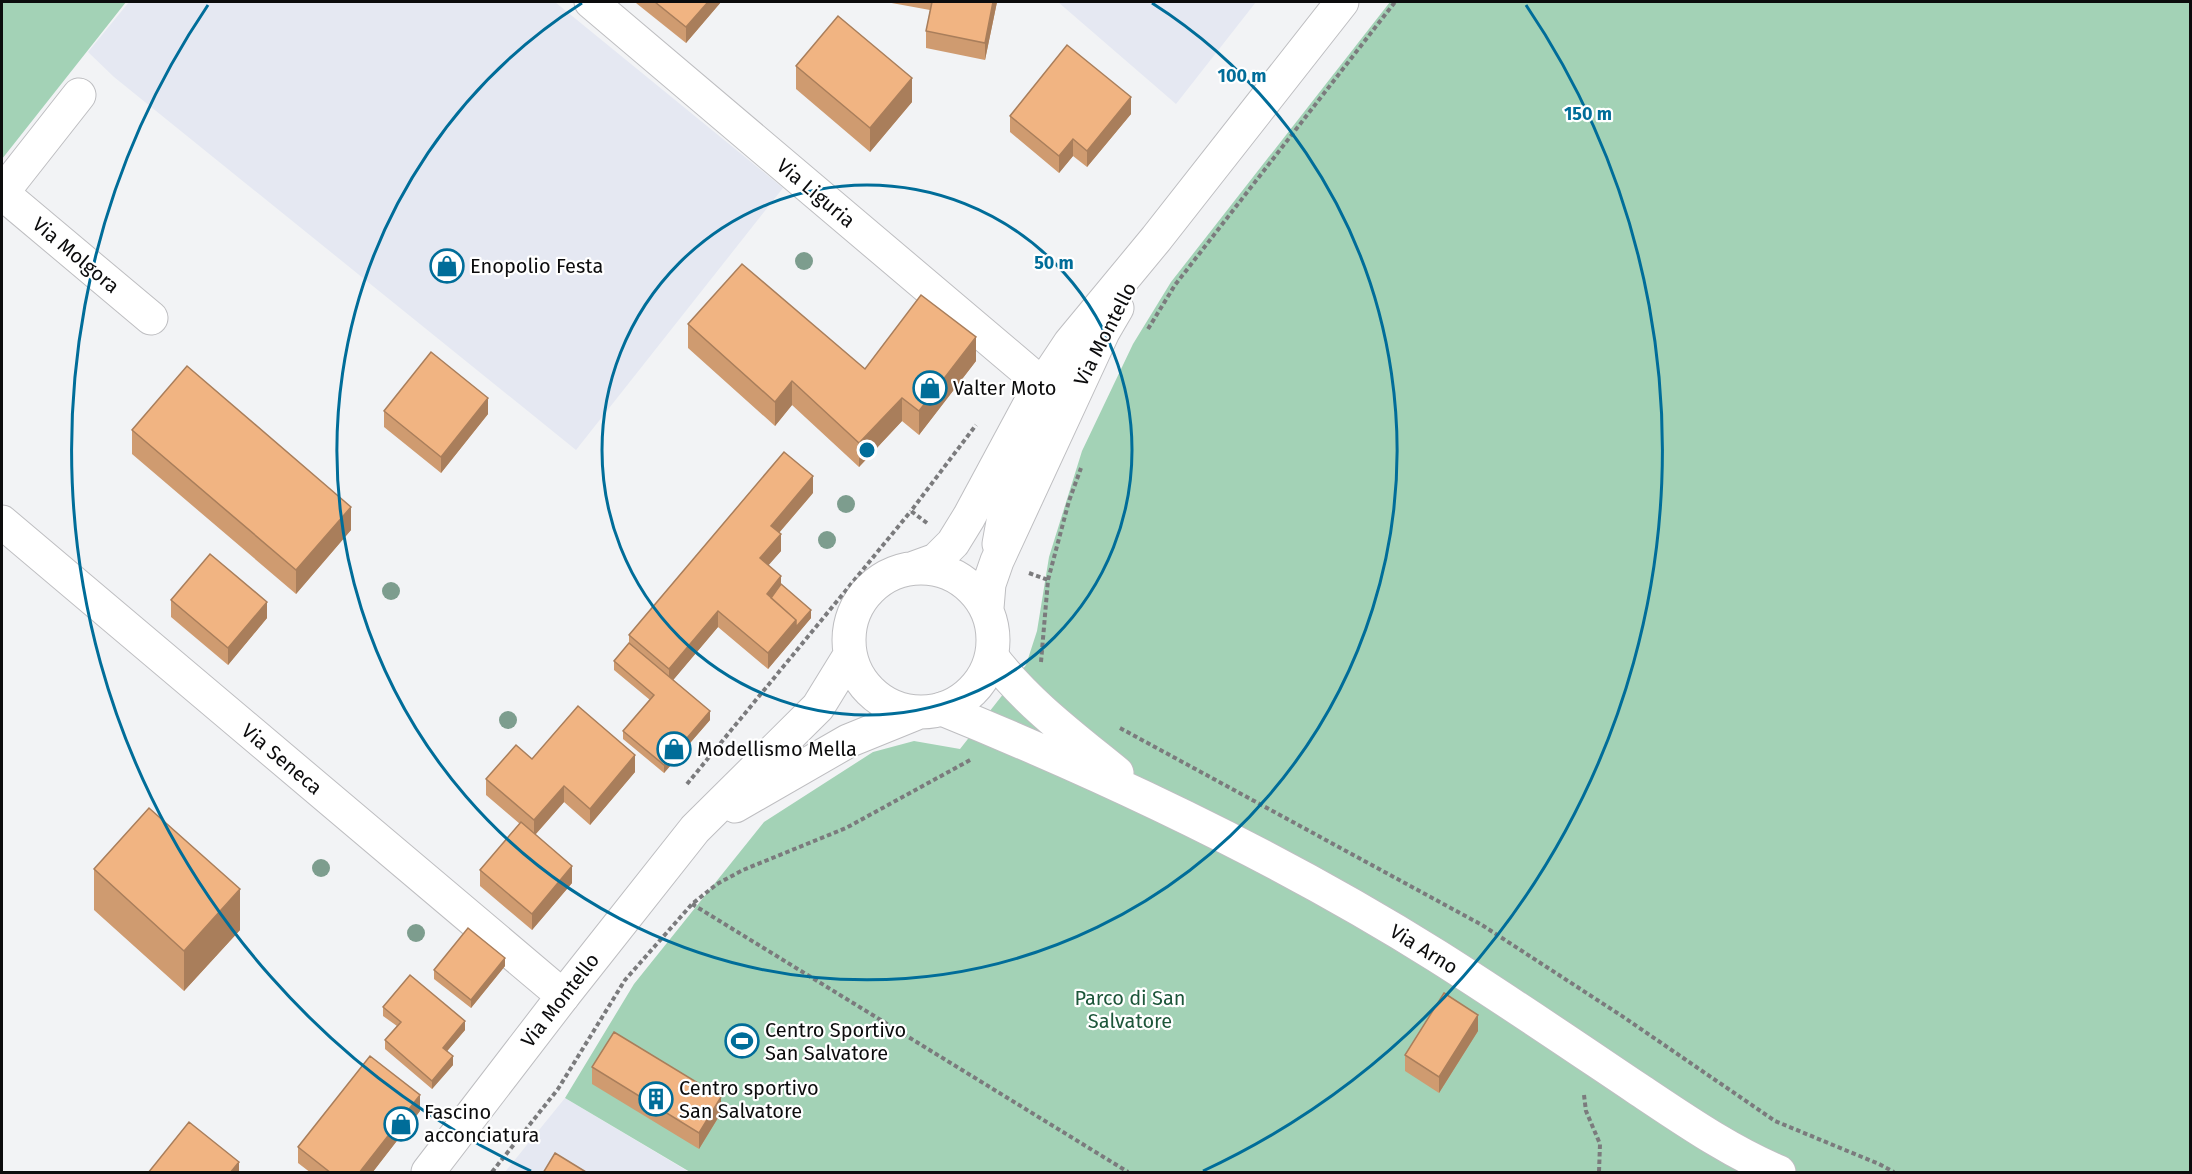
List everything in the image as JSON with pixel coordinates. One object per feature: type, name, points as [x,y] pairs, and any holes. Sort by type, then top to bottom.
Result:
[{"type":"street","name":"Via Liguria","points":[[591,2],[1042,384]]},
{"type":"street","name":"Via Montello","points":[[914,568],[936,560],[953,543],[1042,384],[1070,342],[1156,239],[1342,2]]},
{"type":"street","name":"Via Molgora","points":[[79,94],[2,193],[151,318]]},
{"type":"street","name":"Via Montello","points":[[987,608],[988,584],[997,561],[1103,332],[1156,239]]},
{"type":"street","name":"Via Montello","points":[[997,561],[1010,483],[1039,426],[1048,400],[1042,384]]},
{"type":"street","name":"Via Seneca","points":[[2,522],[563,996]]},
{"type":"street","points":[[914,568],[939,569],[962,580],[987,608],[993,632],[992,657],[982,681],[964,698],[929,711],[892,706],[871,693],[860,678],[850,655],[849,630],[857,606],[873,586],[890,575],[914,568]]},
{"type":"street","name":"Via Montello","points":[[428,1173],[563,996],[695,829],[818,708],[850,655]]},
{"type":"street","name":"Via Arno","points":[[992,657],[1005,674],[1053,722],[1156,803]]},
{"type":"street","name":"Via Montello","points":[[695,829],[848,741],[929,711]]},
{"type":"street","name":"Via Arno","points":[[929,711],[1156,803],[1359,908],[1438,956],[1678,1116],[1732,1149],[1779,1173]]},
{"type":"street","name":"Via Arno","points":[[1678,1116],[1716,1153],[1729,1173]]},
{"type":"path","points":[[684,788],[911,511]]},
{"type":"path","points":[[1112,722],[1179,761],[1482,925],[1625,1018],[1775,1120],[1879,1164],[1894,1173]]},
{"type":"path","points":[[692,904],[1128,1173]]},
{"type":"path","points":[[1584,1086],[1583,1097],[1586,1111],[1600,1144],[1599,1173]]},
{"type":"shaded area","points":[[129,2],[555,2],[783,188],[576,450],[114,77],[88,52]]},
{"type":"shaded area","points":[[1058,2],[1256,2],[1176,104]]},
{"type":"shaded area","points":[[565,1098],[689,1172],[505,1172]]},
{"type":"green space","points":[[2,2],[126,2],[2,159]]},
{"type":"green space","name":"Parco di San Salvatore","points":[[1390,2],[2190,2],[2190,1172],[690,1172],[565,1098],[634,984],[764,822],[873,752],[914,741],[960,749],[1026,665],[1037,631],[1049,557],[1082,451],[1133,344],[1171,282]]},
{"type":"building","points":[[655,2],[708,2],[686,27]]},
{"type":"building","points":[[932,2],[993,2],[985,43],[926,31]]},
{"type":"building","points":[[838,16],[912,78],[870,128],[796,66]]},
{"type":"building","points":[[1067,45],[1131,97],[1087,151],[1073,139],[1059,156],[1010,116]]},
{"type":"building","points":[[742,264],[865,369],[921,295],[976,337],[919,411],[902,398],[859,443],[792,381],[775,402],[688,324]]},
{"type":"building","points":[[431,352],[488,398],[441,457],[384,411]]},
{"type":"building","points":[[187,366],[351,507],[296,570],[132,430]]},
{"type":"building","points":[[784,452],[813,476],[771,526],[781,534],[760,558],[781,576],[767,594],[796,620],[768,653],[718,611],[669,669],[629,635]]},
{"type":"building","points":[[210,554],[267,602],[228,648],[171,600]]},
{"type":"building","points":[[781,584],[811,610],[796,627],[796,620],[771,598]]},
{"type":"building","points":[[629,643],[710,711],[664,765],[623,731],[654,695],[614,661]]},
{"type":"building","points":[[578,706],[635,755],[590,809],[564,786],[534,820],[486,779],[516,745],[532,759]]},
{"type":"building","points":[[149,808],[240,889],[184,951],[94,869]]},
{"type":"building","points":[[521,822],[572,866],[532,914],[480,870]]},
{"type":"building","points":[[468,928],[505,958],[471,1000],[434,970]]},
{"type":"building","points":[[410,975],[465,1021],[443,1048],[453,1056],[432,1081],[385,1040],[401,1022],[383,1007]]},
{"type":"building","points":[[1444,993],[1478,1015],[1439,1077],[1405,1055]]},
{"type":"building","name":"Centro sportivo San Salvatore","points":[[614,1032],[721,1097],[699,1133],[592,1067]]},
{"type":"building","points":[[370,1056],[420,1095],[359,1173],[331,1173],[298,1147]]},
{"type":"building","points":[[189,1122],[239,1162],[230,1173],[148,1173]]},
{"type":"building","points":[[555,1153],[586,1172],[586,1173],[543,1173]]},
{"type":"place","name":"Enopolio Festa","points":[[447,266]]},
{"type":"place","name":"Valter Moto","points":[[930,388]]},
{"type":"place","name":"Modellismo Mella","points":[[674,749]]},
{"type":"place","name":"Centro Sportivo San Salvatore","points":[[742,1041]]},
{"type":"place","name":"Centro sportivo San Salvatore","points":[[656,1099]]},
{"type":"place","name":"Fascino acconciatura","points":[[401,1124]]}]
